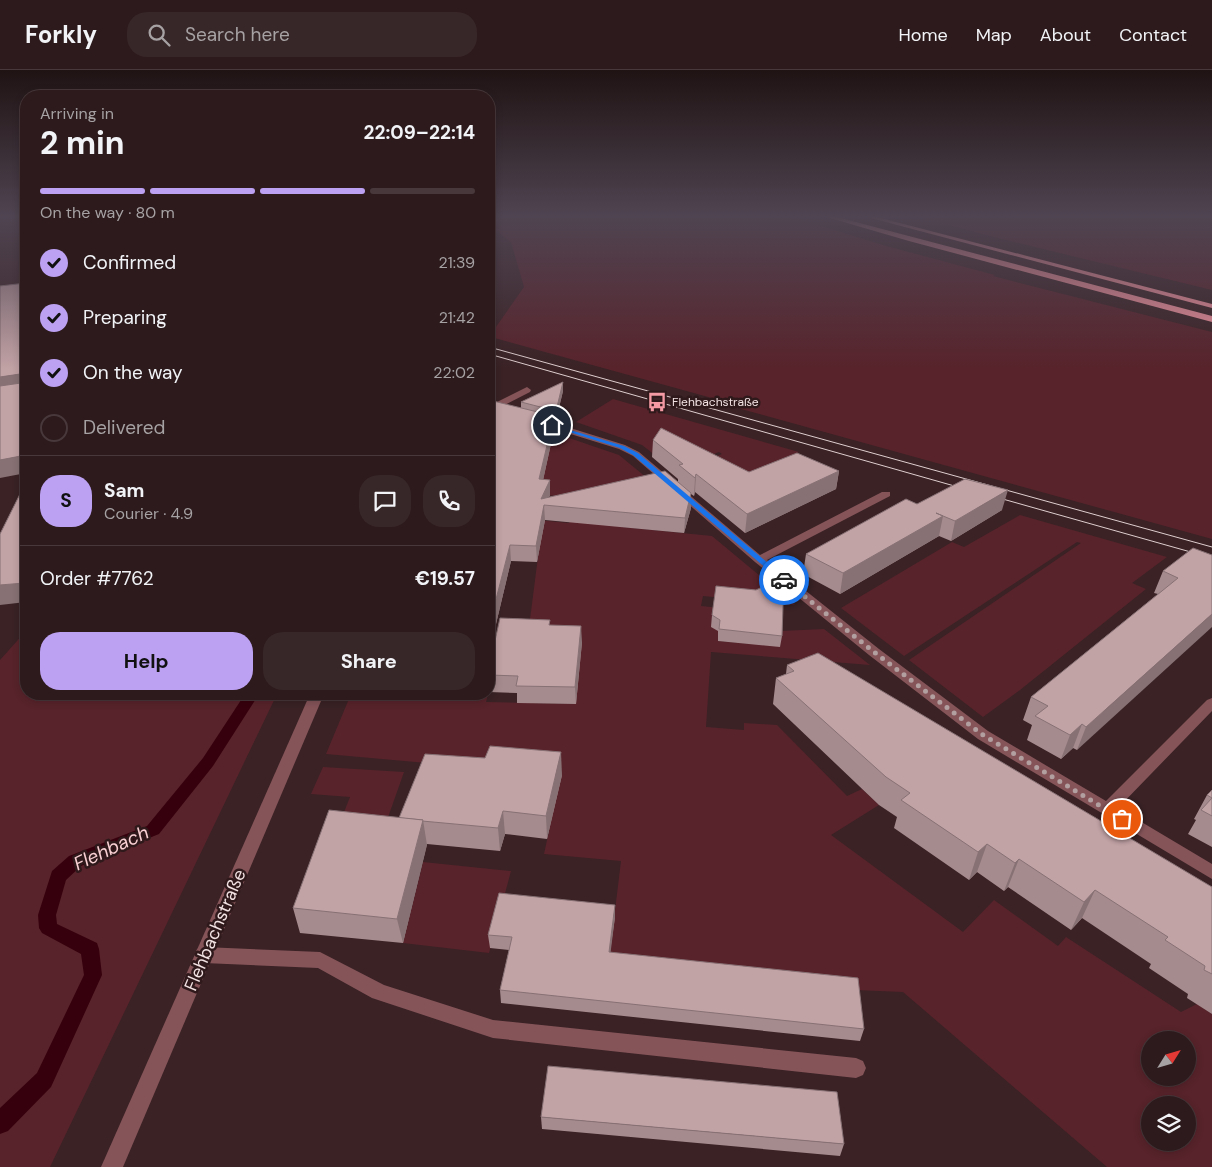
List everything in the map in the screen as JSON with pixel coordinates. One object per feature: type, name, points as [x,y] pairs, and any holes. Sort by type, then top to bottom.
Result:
[{"type":"highway","points":[[1015,267],[1212,319]]},
{"type":"highway","points":[[1063,267],[1212,306]]},
{"type":"street","points":[[495,406],[527,390]]},
{"type":"street","points":[[495,409],[509,413]]},
{"type":"street","points":[[527,417],[629,450],[759,560],[874,652],[983,735],[1212,872]]},
{"type":"street","points":[[759,560],[886,494]]},
{"type":"street","name":"Flehbachstraße","points":[[112,1167],[314,700]]},
{"type":"street","points":[[1107,810],[1212,704]]},
{"type":"street","points":[[204,955],[320,960],[379,992],[452,1018],[493,1029],[856,1068]]},
{"type":"shaded area","points":[[518,267],[966,267],[995,275],[993,276],[1212,332],[1212,539],[741,409],[730,403],[495,338],[495,328],[524,287]]},
{"type":"shaded area","points":[[1118,267],[1212,267],[1212,290]]},
{"type":"shaded area","points":[[613,399],[799,452],[777,462],[709,503],[676,473],[722,454],[719,452],[674,470],[642,445],[576,422]]},
{"type":"shaded area","points":[[537,427],[619,455],[658,487],[622,527],[712,536],[795,605],[703,596],[701,606],[721,608],[718,641],[751,644],[781,631],[824,629],[870,665],[711,652],[706,727],[744,730],[744,723],[777,725],[847,796],[862,789],[879,805],[831,835],[963,932],[994,900],[1058,946],[1066,937],[1181,1012],[1197,1004],[1212,1014],[1212,1167],[1107,1167],[903,992],[855,990],[609,960],[621,861],[544,854],[561,775],[326,754],[348,700],[486,700],[486,702],[575,704],[528,635],[539,549],[537,520],[569,523],[580,498],[495,491],[495,482]]},
{"type":"shaded area","points":[[1020,515],[1167,557],[1132,583],[1146,589],[1020,690],[983,717],[909,660],[1081,543],[1077,542],[904,656],[841,608],[952,542],[964,547]]},
{"type":"shaded area","points":[[20,638],[20,700],[274,700],[50,1167],[0,1167],[0,660]]},
{"type":"shaded area","points":[[323,767],[404,772],[380,840],[335,835],[350,797],[311,794]]},
{"type":"shaded area","points":[[423,862],[511,871],[489,953],[403,943]]},
{"type":"building","points":[[20,284],[20,374],[0,377],[0,286]]},
{"type":"building","points":[[563,382],[556,411],[521,402]]},
{"type":"building","points":[[20,383],[20,456],[0,460],[0,386]]},
{"type":"building","points":[[495,401],[554,416],[539,479],[550,480],[541,499],[665,471],[691,493],[685,518],[544,505],[536,546],[510,545],[495,603]]},
{"type":"building","points":[[661,428],[749,472],[797,453],[839,471],[747,514],[696,474],[695,478],[679,465],[683,464],[653,440]]},
{"type":"building","points":[[965,479],[1008,490],[955,521],[936,513],[943,516],[843,573],[806,554],[906,499],[917,504]]},
{"type":"building","points":[[20,494],[20,583],[0,585],[0,534]]},
{"type":"building","points":[[1193,548],[1212,555],[1212,614],[1086,727],[1082,724],[1070,735],[1035,716],[1048,706],[1031,697],[1178,578],[1163,571]]},
{"type":"building","points":[[784,576],[782,636],[719,629],[720,620],[712,615],[716,586],[756,590]]},
{"type":"building","points":[[500,618],[550,620],[549,625],[581,626],[575,687],[516,686],[518,676],[495,675],[495,641]]},
{"type":"building","points":[[818,653],[1212,887],[1212,974],[1204,970],[1205,966],[1165,940],[1168,937],[1095,890],[1084,902],[1019,859],[1015,863],[987,844],[978,852],[901,800],[910,793],[886,777],[776,678],[794,671],[787,665]]},
{"type":"building","points":[[490,746],[561,752],[546,816],[503,811],[498,828],[399,818],[425,754],[485,758]]},
{"type":"building","points":[[1212,790],[1212,798],[1207,795]]},
{"type":"building","points":[[1212,798],[1212,816],[1201,810]]},
{"type":"building","points":[[329,810],[423,820],[397,919],[293,908]]},
{"type":"building","points":[[499,893],[615,905],[609,952],[858,978],[864,1029],[500,990],[512,937],[488,935]]},
{"type":"building","points":[[548,1066],[837,1092],[844,1144],[541,1117]]},
{"type":"waterway","name":"Flehbach","points":[[0,1123],[44,1080],[93,975],[90,949],[48,928],[47,915],[58,876],[75,861],[153,830],[208,762],[248,700]]},
{"type":"tram line","points":[[495,349],[1212,547]]},
{"type":"tram line","points":[[495,356],[965,489]]},
{"type":"tram line","points":[[992,496],[1212,558]]},
{"type":"way so far","points":[[784,580],[942,705],[983,735],[1122,819]]},
{"type":"place","name":"Flehbachstraße","points":[[657,402]]},
{"type":"route","points":[[552,425],[622,447],[636,454],[784,580]]}]
